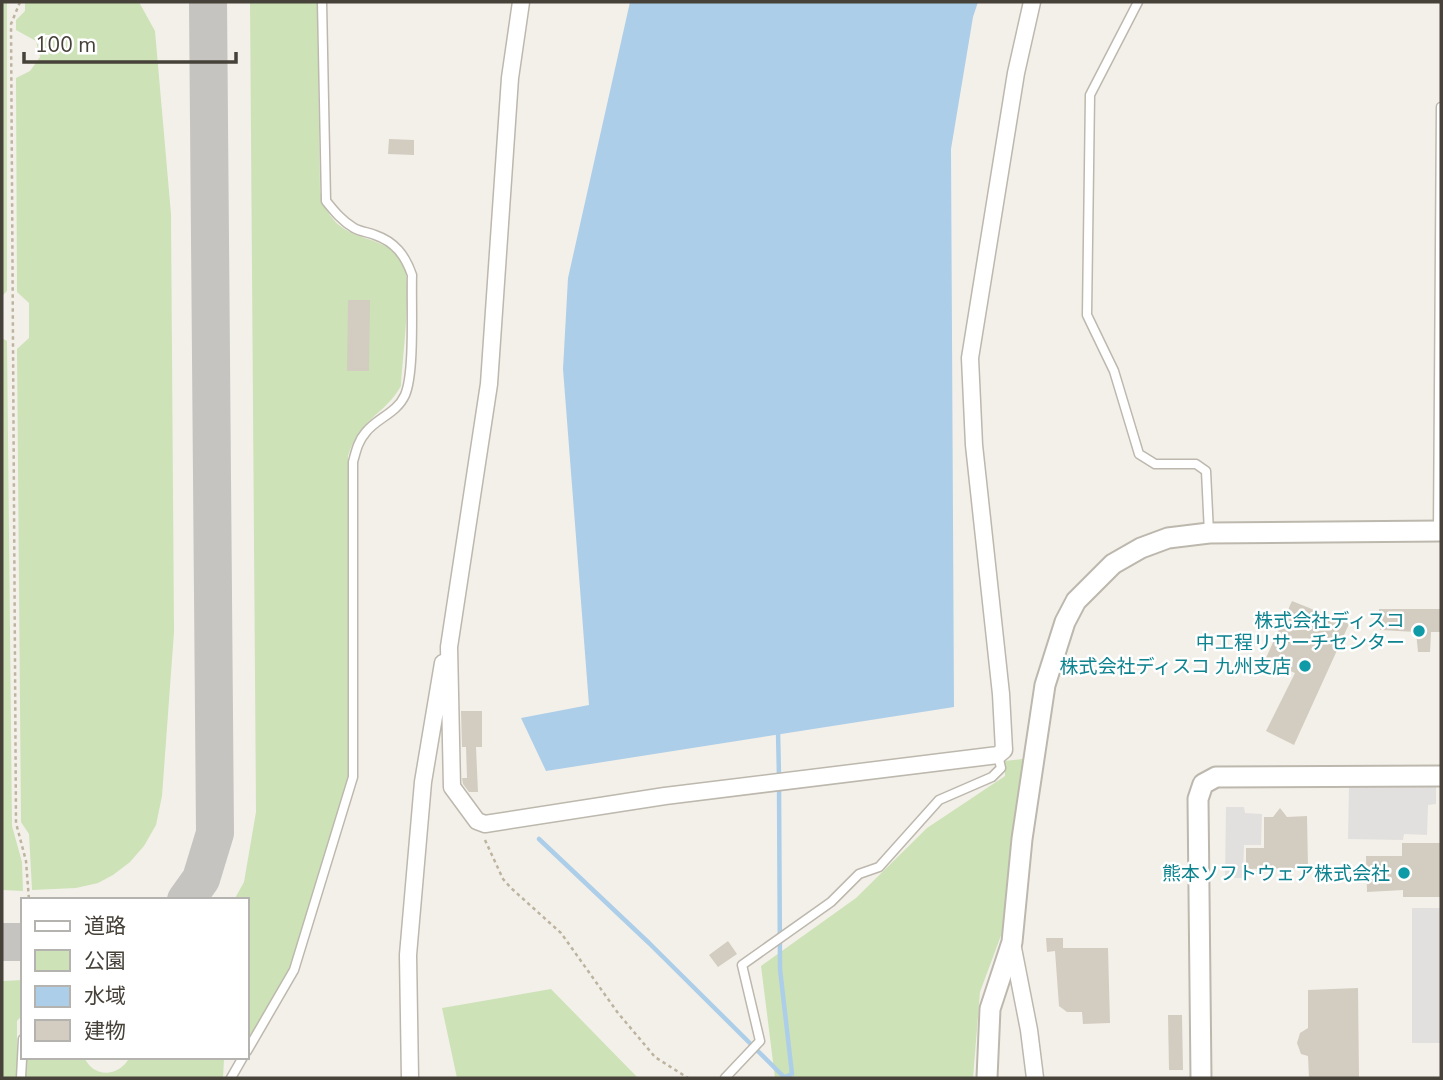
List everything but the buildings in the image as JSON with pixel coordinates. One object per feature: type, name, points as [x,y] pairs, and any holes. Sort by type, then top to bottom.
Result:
[{"type":"street","points":[[521,2],[510,78],[489,384],[449,647],[452,787],[477,821],[485,824],[665,796],[999,755],[1004,750],[1002,694],[974,445],[970,358],[1016,73],[1032,2]]},
{"type":"street","points":[[410,1078],[408,955],[423,782],[489,384]]},
{"type":"street","points":[[987,1078],[990,1009],[1012,942],[1039,719],[1048,674],[1065,622],[1076,601],[1113,564],[1141,548],[1168,538],[1209,533],[1440,531]]},
{"type":"street","points":[[1201,1078],[1198,799],[1203,784],[1216,777],[1441,776]]},
{"type":"street","points":[[1012,942],[1035,1078]]},
{"type":"lane","points":[[248,1049],[293,970],[353,776],[353,462],[358,444],[366,431],[396,408],[405,395],[409,378],[412,275],[407,260],[394,245],[376,235],[357,230],[343,221],[326,201],[322,2]]},
{"type":"lane","points":[[1138,2],[1090,95],[1087,315],[1114,371],[1139,454],[1155,464],[1196,464],[1206,471],[1209,533]]},
{"type":"lane","points":[[1440,531],[1441,107]]},
{"type":"lane","points":[[725,1078],[760,1041],[742,965],[831,902],[859,874],[879,867],[939,800],[992,777],[1001,768],[999,755]]},
{"type":"lane","points":[[22,1059],[22,1078]]},
{"type":"lane","points":[[231,1078],[242,1059]]},
{"type":"path","points":[[20,2],[10,24],[16,823],[26,861],[29,898]]},
{"type":"path","points":[[477,821],[503,878],[522,900],[561,933],[618,1013],[655,1057],[688,1078]]},
{"type":"green space","points":[[2,2],[7,2],[7,291],[2,296]]},
{"type":"green space","points":[[25,2],[139,2],[155,31],[171,214],[174,632],[162,796],[156,825],[144,846],[130,862],[113,875],[98,883],[76,888],[32,890],[29,834],[21,822],[17,349],[29,338],[29,303],[17,292],[16,78],[30,71],[40,57],[36,41],[16,30],[16,20],[25,11]]},
{"type":"green space","points":[[250,2],[317,2],[320,191],[327,210],[336,223],[348,231],[385,246],[396,254],[404,266],[407,289],[406,324],[401,386],[359,433],[348,456],[350,773],[290,967],[248,1039],[248,898],[235,898],[244,882],[256,812]]},
{"type":"green space","points":[[2,338],[7,341],[12,826],[22,862],[23,891],[2,890]]},
{"type":"green space","points":[[1030,758],[1006,922],[980,992],[973,1078],[775,1078],[761,966],[856,898],[927,828],[1005,776],[1005,761]]},
{"type":"green space","points":[[21,980],[21,1016],[17,1021],[17,1078],[2,1078],[2,981]]},
{"type":"green space","points":[[551,989],[638,1078],[457,1078],[442,1008]]},
{"type":"green space","points":[[24,1059],[85,1059],[94,1069],[107,1073],[120,1069],[129,1059],[224,1059],[223,1078],[25,1078]]},
{"type":"shaded area","points":[[1349,786],[1436,787],[1436,804],[1428,805],[1427,835],[1404,834],[1403,840],[1348,839]]},
{"type":"shaded area","points":[[1226,807],[1244,807],[1245,813],[1262,814],[1261,845],[1244,845],[1243,878],[1225,878]]},
{"type":"shaded area","points":[[1412,908],[1441,908],[1441,1043],[1412,1043]]},
{"type":"water","points":[[630,2],[978,2],[973,17],[951,149],[954,707],[546,771],[521,718],[589,705],[563,369],[568,278]]},
{"type":"waterway","points":[[778,730],[779,777]]},
{"type":"waterway","points":[[779,786],[780,969],[792,1074],[783,1078]]},
{"type":"waterway","points":[[539,839],[784,1077]]},
{"type":"taxiway","points":[[187,898],[201,879],[215,833],[208,2]]},
{"type":"taxiway","points":[[2,942],[21,942]]},
{"type":"place","name":"株式会社ディスコ 中工程リサーチセンター","points":[[1419,631]]},
{"type":"place","name":"株式会社ディスコ 九州支店","points":[[1305,666]]},
{"type":"place","name":"熊本ソフトウェア株式会社","points":[[1404,873]]}]
